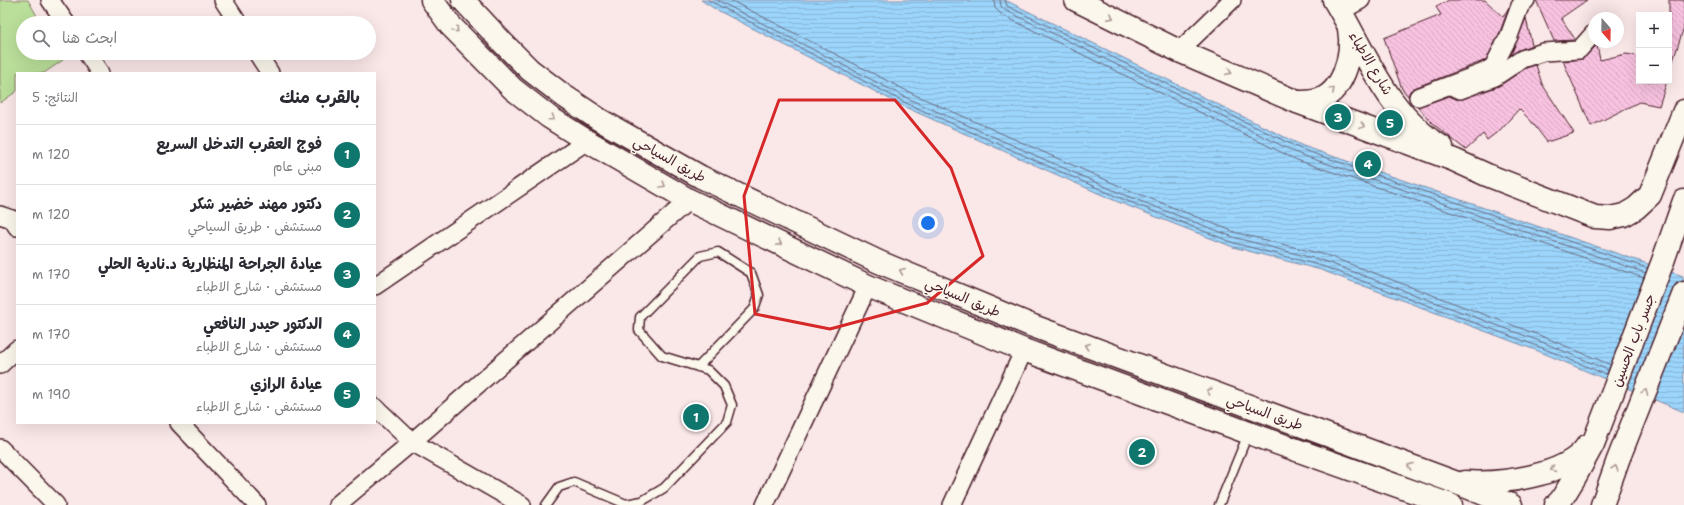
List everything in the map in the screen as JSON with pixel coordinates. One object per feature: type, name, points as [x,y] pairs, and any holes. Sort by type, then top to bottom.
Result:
[{"type":"main road","name":"طريق السياحي","points":[[432,0],[450,25],[498,75],[549,117],[587,141],[689,200],[868,286],[1024,350],[1249,433],[1451,505]]},
{"type":"main road","name":"طريق السياحي","points":[[463,0],[530,70],[564,96],[600,120],[701,177],[879,262],[1033,326],[1511,505]]},
{"type":"main road","points":[[1076,0],[1179,51],[1297,102],[1454,160],[1487,175],[1595,216],[1610,218],[1624,215],[1636,208],[1650,195],[1684,111]]},
{"type":"main road","name":"شارع الاطباء","points":[[1297,102],[1314,101],[1324,97],[1337,86],[1347,68],[1350,51],[1350,37],[1341,12]]},
{"type":"main road","name":"شارع الاطباء","points":[[1341,12],[1375,73],[1394,102],[1415,128],[1433,142],[1487,175]]},
{"type":"main road","points":[[473,48],[484,46],[488,43],[492,32]]},
{"type":"main road","points":[[498,75],[500,64],[505,60],[516,56]]},
{"type":"main road","name":"جسر باب الحسين","points":[[1602,422],[1684,201]]},
{"type":"main road","points":[[831,268],[840,263],[843,257],[842,244]]},
{"type":"main road","points":[[930,311],[929,305],[934,294],[944,289]]},
{"type":"main road","points":[[1602,505],[1618,460],[1684,293]]},
{"type":"main road","points":[[1442,478],[1482,483],[1510,480],[1546,472],[1569,462],[1584,449],[1602,422]]},
{"type":"main road","points":[[1556,505],[1561,500],[1575,477],[1593,444],[1602,422]]},
{"type":"street","points":[[50,0],[61,16]]},
{"type":"street","points":[[223,0],[233,16]]},
{"type":"street","points":[[1179,51],[1232,0]]},
{"type":"street","points":[[1341,12],[1361,0]]},
{"type":"street","points":[[1418,98],[1451,86],[1493,67],[1509,36],[1520,6],[1526,0]]},
{"type":"street","points":[[1451,86],[1460,90],[1495,77],[1522,59],[1543,52],[1580,50],[1588,40]]},
{"type":"street","points":[[92,60],[99,72]]},
{"type":"street","points":[[262,60],[269,72]]},
{"type":"street","points":[[376,285],[587,141]]},
{"type":"street","points":[[337,505],[412,442],[689,200]]},
{"type":"street","points":[[0,215],[12,219],[16,225]]},
{"type":"street","points":[[765,505],[868,286]]},
{"type":"street","points":[[0,365],[16,350]]},
{"type":"street","points":[[952,505],[1024,350]]},
{"type":"street","points":[[376,408],[412,442],[522,505]]},
{"type":"street","points":[[180,424],[257,505]]},
{"type":"street","points":[[0,448],[56,505]]},
{"type":"lane","points":[[546,505],[559,487],[574,482],[626,504],[642,502],[664,488],[727,422],[732,405],[724,386],[708,370],[698,367],[662,356],[639,330],[640,317],[700,256],[718,252],[751,273],[759,294],[754,309],[698,367]]},
{"type":"lane","points":[[1219,505],[1249,433]]},
{"type":"highlighted area","points":[[779,100],[895,100],[951,168],[983,256],[927,303],[830,329],[755,314],[744,196]]},
{"type":"green space","points":[[0,0],[28,0],[37,16],[16,16],[16,60],[63,60],[45,72],[16,72],[16,92],[0,103]]},
{"type":"water","points":[[701,0],[1005,0],[1303,146],[1683,276],[1684,412],[1538,351],[1321,270],[1233,247],[1118,202],[907,108],[715,9]]},
{"type":"building","points":[[1449,0],[1485,0],[1503,17],[1509,7],[1500,32],[1486,60],[1414,88],[1410,91],[1408,96],[1402,89],[1384,38],[1441,15],[1436,7]]},
{"type":"building","points":[[1536,0],[1587,0],[1561,18],[1575,39],[1574,40],[1554,41]]},
{"type":"building","points":[[1669,0],[1684,0],[1684,27],[1672,64],[1672,12],[1669,12]]},
{"type":"building","points":[[1526,18],[1532,45],[1511,55]]},
{"type":"building","points":[[1594,48],[1598,48],[1600,60],[1626,54],[1636,56],[1636,84],[1666,84],[1659,106],[1639,102],[1591,126],[1563,61],[1583,59]]},
{"type":"building","points":[[1536,65],[1542,84],[1574,133],[1547,142],[1531,121],[1519,109],[1500,130],[1487,140],[1483,134],[1466,150],[1432,123],[1418,107],[1449,96],[1456,99],[1463,99],[1499,86],[1526,68]]},
{"type":"place","name":"عيادة الجراحة المنظارية د.نادية الحلي","points":[[1338,117]]},
{"type":"place","name":"عيادة الرازي","points":[[1390,123]]},
{"type":"place","name":"الدكتور حيدر النافعي","points":[[1368,164]]},
{"type":"place","name":"فوج العقرب التدخل السريع","points":[[696,417]]},
{"type":"place","name":"دكتور مهند خضير شكر","points":[[1142,452]]}]
